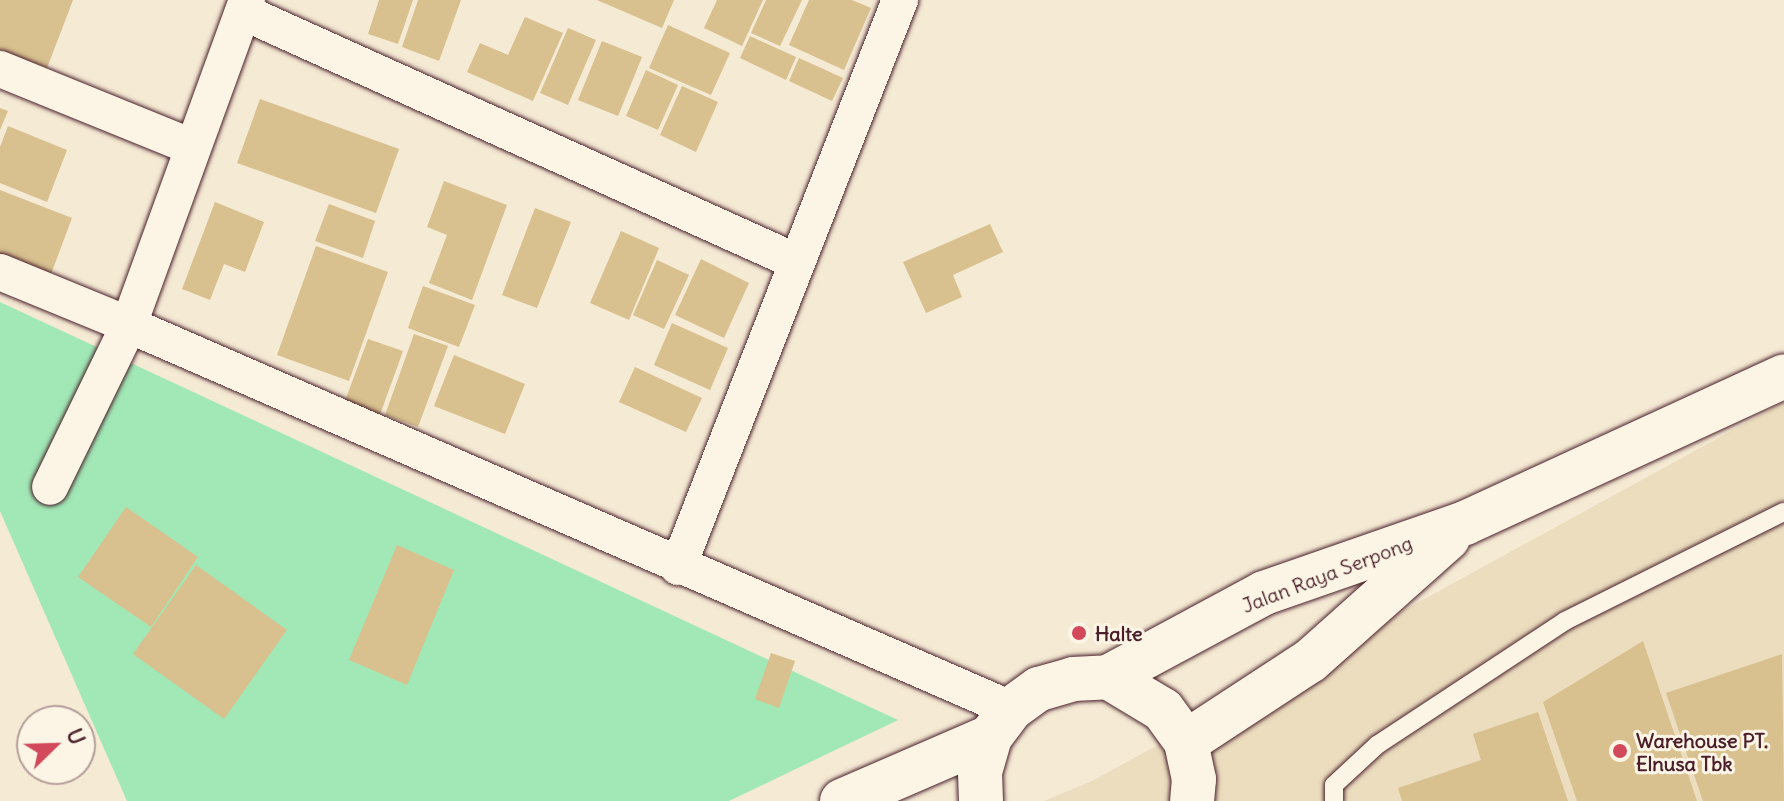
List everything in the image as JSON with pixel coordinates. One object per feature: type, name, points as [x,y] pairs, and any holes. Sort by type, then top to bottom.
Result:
[{"type":"main road","name":"Jalan Raya Serpong","points":[[1108,677],[1264,593],[1465,523],[1784,376]]},
{"type":"main road","name":"Jalan Raya Serpong","points":[[1186,742],[1310,661],[1465,523]]},
{"type":"main road","points":[[842,801],[1001,723],[1039,689],[1073,679],[1108,677],[1163,710],[1186,742],[1194,779],[1192,801]]},
{"type":"main road","points":[[981,801],[980,772],[1001,723]]},
{"type":"street","points":[[678,567],[900,0]]},
{"type":"street","points":[[50,487],[129,325],[245,6],[797,262]]},
{"type":"street","points":[[0,69],[192,147]]},
{"type":"street","points":[[0,272],[129,325],[678,567],[1001,723]]},
{"type":"lane","points":[[1334,801],[1334,785],[1377,745],[1565,621],[1784,512]]},
{"type":"shaded area","points":[[1784,402],[1784,801],[1044,801],[1092,781]]},
{"type":"green space","points":[[0,302],[898,720],[729,801],[127,801],[96,730],[96,705],[85,705],[0,511]]},
{"type":"building","points":[[0,0],[73,0],[47,68],[0,50]]},
{"type":"building","points":[[379,0],[413,0],[398,44],[368,34]]},
{"type":"building","points":[[418,0],[461,0],[439,61],[402,47]]},
{"type":"building","points":[[597,0],[674,0],[662,28]]},
{"type":"building","points":[[717,0],[763,0],[742,46],[704,28]]},
{"type":"building","points":[[766,0],[802,0],[780,46],[751,33]]},
{"type":"building","points":[[809,0],[852,0],[871,8],[844,70],[789,45]]},
{"type":"building","points":[[525,17],[563,33],[533,101],[467,72],[480,43],[508,55]]},
{"type":"building","points":[[668,25],[730,53],[711,95],[649,68]]},
{"type":"building","points":[[568,28],[596,40],[568,105],[540,93]]},
{"type":"building","points":[[750,36],[796,57],[786,80],[740,58]]},
{"type":"building","points":[[602,41],[642,57],[618,116],[578,100]]},
{"type":"building","points":[[799,58],[843,78],[832,101],[789,81]]},
{"type":"building","points":[[646,70],[678,85],[658,130],[626,116]]},
{"type":"building","points":[[682,86],[718,102],[696,152],[660,135]]},
{"type":"building","points":[[260,99],[399,149],[376,213],[237,163]]},
{"type":"building","points":[[0,108],[8,111],[0,130]]},
{"type":"building","points":[[8,126],[67,150],[47,202],[0,183],[0,147]]},
{"type":"building","points":[[444,181],[507,205],[472,300],[429,283],[447,235],[427,227]]},
{"type":"building","points":[[0,190],[72,218],[51,274],[0,254]]},
{"type":"building","points":[[215,202],[264,222],[245,272],[224,264],[210,300],[182,289]]},
{"type":"building","points":[[329,204],[375,221],[363,258],[315,241]]},
{"type":"building","points":[[535,208],[571,222],[537,308],[502,295]]},
{"type":"building","points":[[990,224],[1003,252],[953,275],[962,297],[926,313],[903,262]]},
{"type":"building","points":[[621,231],[659,248],[629,320],[590,303]]},
{"type":"building","points":[[316,246],[388,272],[349,381],[277,355]]},
{"type":"building","points":[[701,259],[749,283],[724,338],[675,315]]},
{"type":"building","points":[[657,260],[689,275],[664,329],[633,315]]},
{"type":"building","points":[[423,286],[475,305],[459,347],[408,328]]},
{"type":"building","points":[[672,323],[728,348],[710,390],[654,365]]},
{"type":"building","points":[[414,334],[448,346],[418,427],[385,415]]},
{"type":"building","points":[[368,339],[403,351],[377,423],[342,409]]},
{"type":"building","points":[[454,355],[525,384],[505,434],[434,406]]},
{"type":"building","points":[[635,367],[702,398],[686,432],[619,402]]},
{"type":"building","points":[[126,507],[198,557],[151,627],[78,577]]},
{"type":"building","points":[[397,545],[454,570],[407,685],[349,660]]},
{"type":"building","points":[[196,565],[287,630],[224,719],[133,654]]},
{"type":"building","name":"Warehouse PT. Elnusa Tbk","points":[[1643,641],[1697,801],[1577,801],[1543,702]]},
{"type":"building","points":[[771,653],[795,661],[779,708],[755,699]]},
{"type":"building","points":[[1782,654],[1784,801],[1703,801],[1666,693]]},
{"type":"building","points":[[1538,712],[1568,801],[1402,801],[1398,788],[1481,760],[1473,734]]},
{"type":"place","name":"Halte","points":[[1079,633]]},
{"type":"place","name":"Warehouse PT. Elnusa Tbk","points":[[1620,751]]}]
